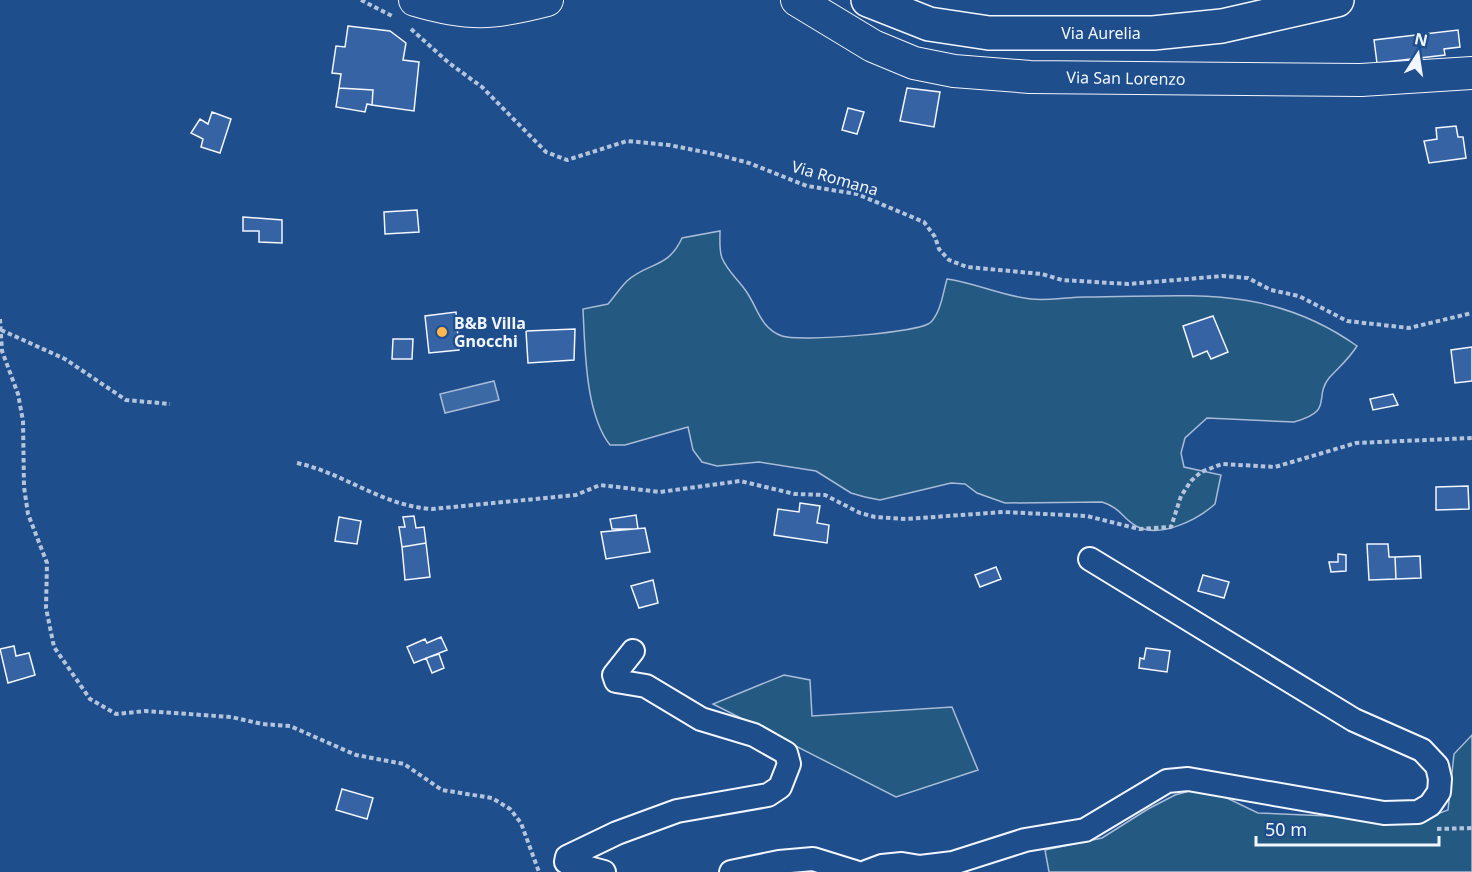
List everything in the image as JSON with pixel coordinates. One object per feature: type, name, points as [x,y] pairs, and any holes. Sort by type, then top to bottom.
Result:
[{"type":"main road","points":[[404,13],[506,11],[547,0]]},
{"type":"main road","name":"Via San Lorenzo","points":[[797,0],[873,46],[914,63],[954,71],[1030,77],[1361,80],[1472,73]]},
{"type":"main road","name":"Via Aurelia","points":[[868,0],[929,24],[988,33],[1153,33],[1222,26],[1337,0]]},
{"type":"street","points":[[866,872],[882,866],[902,864],[920,867],[953,862],[1025,840],[1085,830],[1167,781],[1188,779],[1384,813],[1418,812],[1430,805],[1439,792],[1440,779],[1437,766],[1422,750],[1354,720],[1090,559]]},
{"type":"street","points":[[604,872],[566,862],[567,857],[617,832],[677,811],[768,795],[780,787],[787,776],[789,764],[786,753],[754,735],[701,719],[646,686],[616,681],[614,675],[633,651]]},
{"type":"street","points":[[731,872],[779,862],[813,859],[855,872]]},
{"type":"path","name":"Via Romana","points":[[361,0],[404,13],[449,63],[482,87],[546,152],[567,160],[627,141],[669,145],[739,160],[807,186],[857,195],[924,222],[935,237],[939,249],[949,260],[967,267],[1041,274],[1062,280],[1128,284],[1223,276],[1248,278],[1271,290],[1299,296],[1347,321],[1409,328],[1472,313]]},
{"type":"path","points":[[0,319],[2,351],[18,394],[23,421],[24,488],[28,514],[47,563],[46,608],[54,647],[90,699],[116,714],[145,711],[231,717],[262,724],[290,726],[356,755],[404,764],[442,790],[492,798],[510,809],[521,823],[539,872]]},
{"type":"path","points":[[1,330],[65,359],[126,400],[170,404]]},
{"type":"path","points":[[297,463],[312,466],[374,494],[413,507],[432,508],[576,495],[600,486],[660,492],[740,482],[795,494],[825,495],[860,513],[875,517],[906,519],[977,513],[1025,513],[1087,516],[1139,529],[1171,527],[1181,496],[1191,481],[1201,472],[1222,464],[1275,467],[1356,443],[1472,438]]},
{"type":"shaded area","points":[[720,231],[720,252],[724,263],[746,291],[764,323],[782,336],[793,338],[884,333],[922,326],[931,322],[937,313],[947,279],[1010,295],[1044,300],[1086,297],[1193,296],[1259,303],[1291,312],[1324,326],[1357,346],[1329,378],[1319,409],[1307,418],[1294,422],[1207,418],[1185,438],[1181,453],[1184,467],[1221,475],[1215,504],[1198,516],[1167,529],[1156,530],[1136,526],[1113,507],[1102,502],[1005,503],[977,493],[965,484],[951,483],[880,500],[851,493],[816,471],[759,462],[717,466],[702,462],[693,450],[688,427],[625,445],[610,445],[602,432],[591,398],[583,309],[608,304],[627,281],[670,255],[682,238]]},
{"type":"shaded area","points":[[494,381],[499,400],[445,413],[440,394]]},
{"type":"shaded area","points":[[784,675],[810,680],[812,716],[952,707],[978,770],[896,797],[713,704]]},
{"type":"shaded area","points":[[1472,735],[1472,872],[1049,872],[1045,850],[1102,838],[1175,795],[1204,787],[1258,813],[1421,820],[1448,810],[1454,754]]},
{"type":"building","points":[[348,26],[390,31],[406,43],[403,60],[419,62],[414,111],[372,105],[373,90],[339,88],[341,74],[332,73],[336,46],[345,47]]},
{"type":"building","points":[[1458,30],[1460,47],[1444,49],[1445,55],[1377,63],[1374,40]]},
{"type":"building","points":[[339,88],[373,90],[372,105],[367,104],[365,112],[336,107]]},
{"type":"building","points":[[907,88],[940,92],[934,127],[900,121]]},
{"type":"building","points":[[848,108],[864,112],[857,134],[842,130]]},
{"type":"building","points":[[212,112],[231,119],[220,153],[201,147],[203,139],[191,133],[200,119],[208,124]]},
{"type":"building","points":[[1456,126],[1458,137],[1463,137],[1466,158],[1429,163],[1424,141],[1437,139],[1436,128]]},
{"type":"building","points":[[417,210],[419,232],[385,234],[384,212]]},
{"type":"building","points":[[243,217],[282,220],[282,243],[259,242],[259,231],[243,231]]},
{"type":"building","points":[[456,312],[459,350],[429,353],[425,316]]},
{"type":"building","points":[[1213,316],[1228,352],[1211,359],[1207,351],[1193,357],[1183,326]]},
{"type":"building","points":[[575,329],[574,360],[528,363],[526,331]]},
{"type":"building","points":[[393,339],[413,339],[412,359],[392,359]]},
{"type":"building","points":[[1472,347],[1472,381],[1455,383],[1451,350]]},
{"type":"building","points":[[1393,394],[1398,405],[1373,410],[1370,399]]},
{"type":"building","points":[[1468,486],[1469,509],[1436,510],[1436,487]]},
{"type":"building","points":[[800,503],[820,506],[817,523],[829,525],[827,543],[774,535],[778,509],[799,512]]},
{"type":"building","points":[[636,515],[638,529],[612,529],[610,519]]},
{"type":"building","points":[[414,516],[416,528],[424,527],[426,543],[402,547],[399,527],[405,527],[403,517]]},
{"type":"building","points":[[339,517],[361,521],[357,544],[335,541]]},
{"type":"building","points":[[645,528],[650,552],[606,559],[601,532]]},
{"type":"building","points":[[426,543],[430,577],[405,580],[402,547]]},
{"type":"building","points":[[1367,544],[1388,544],[1389,557],[1395,557],[1396,579],[1369,580]]},
{"type":"building","points":[[1338,554],[1346,555],[1346,571],[1331,572],[1329,562],[1338,562]]},
{"type":"building","points":[[1420,556],[1421,578],[1396,579],[1395,557]]},
{"type":"building","points":[[996,567],[1001,579],[980,587],[975,575]]},
{"type":"building","points":[[1203,575],[1229,582],[1224,598],[1198,591]]},
{"type":"building","points":[[653,580],[658,603],[639,608],[631,586]]},
{"type":"building","points":[[441,637],[447,650],[414,663],[407,647],[425,639],[427,643]]},
{"type":"building","points":[[14,646],[16,656],[29,653],[35,675],[8,683],[0,649]]},
{"type":"building","points":[[1146,648],[1170,651],[1167,672],[1139,668],[1140,658],[1144,659]]},
{"type":"building","points":[[439,654],[444,668],[432,673],[426,658]]},
{"type":"building","points":[[342,789],[373,798],[367,819],[336,810]]},
{"type":"place","name":"B&B Villa Gnocchi","points":[[442,332]]}]
